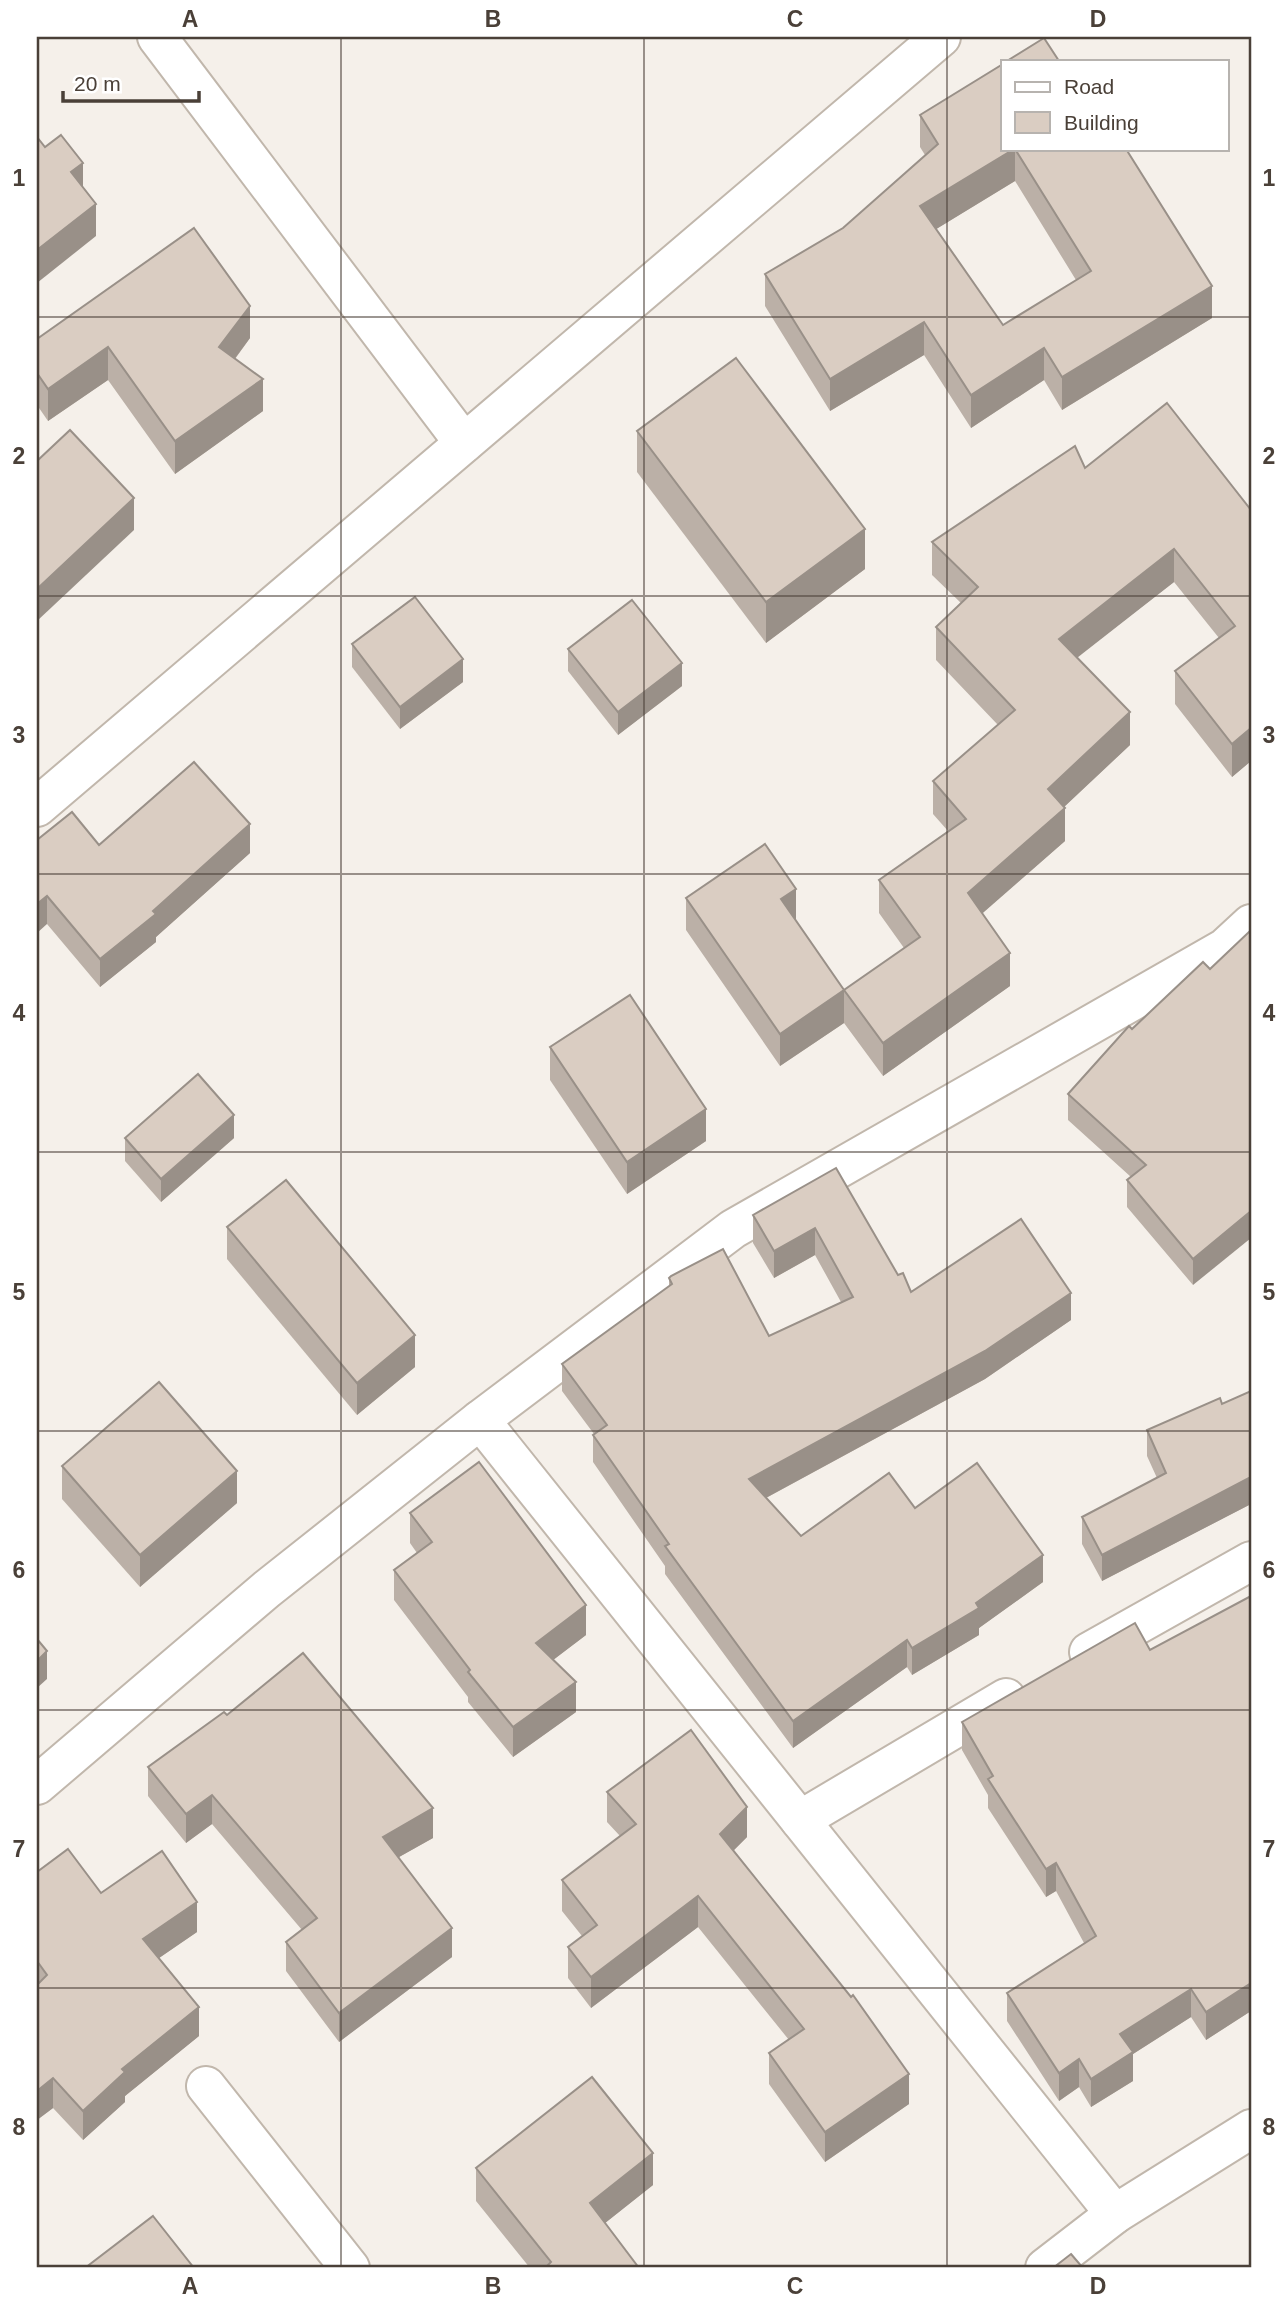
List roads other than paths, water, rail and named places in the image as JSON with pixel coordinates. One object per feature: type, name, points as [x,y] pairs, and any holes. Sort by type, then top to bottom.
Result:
[{"type":"street","points":[[157,37],[464,443]]},
{"type":"street","points":[[37,807],[940,37]]},
{"type":"street","points":[[37,1785],[267,1589],[480,1420],[733,1229],[1225,948],[1251,924]]},
{"type":"street","points":[[480,1420],[1115,2214]]},
{"type":"street","points":[[800,1820],[1050,1674],[1251,1561]]},
{"type":"street","points":[[206,2086],[350,2268]]},
{"type":"street","points":[[1045,2268],[1115,2214],[1251,2129]]}]
